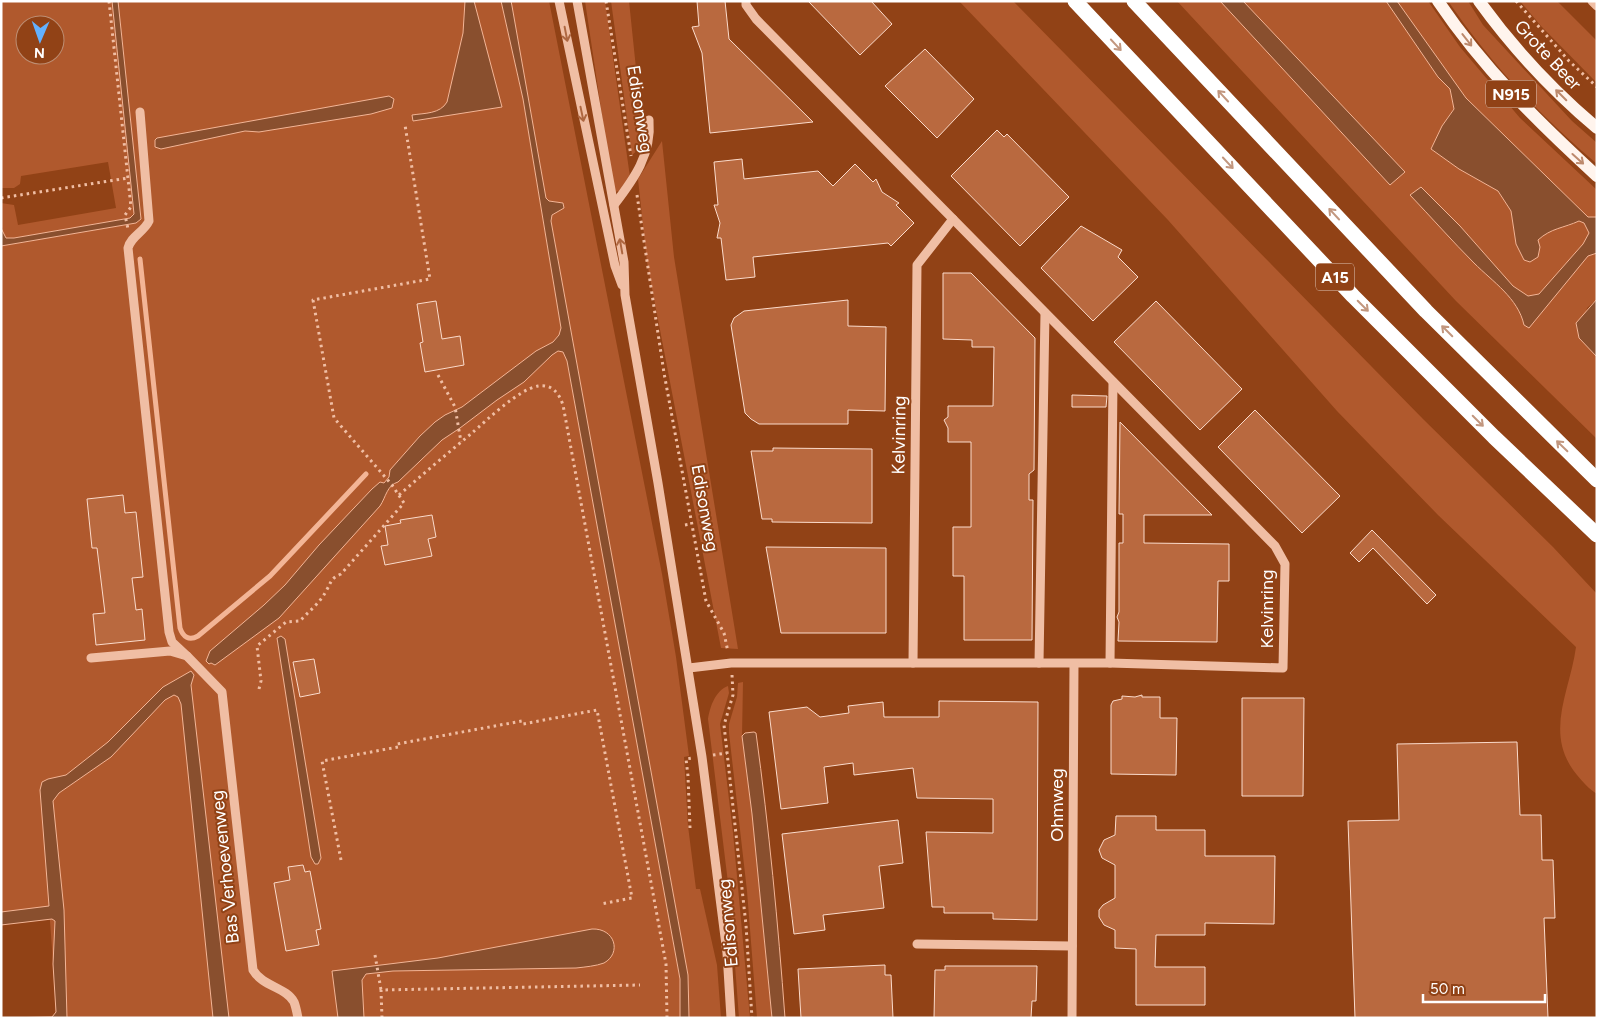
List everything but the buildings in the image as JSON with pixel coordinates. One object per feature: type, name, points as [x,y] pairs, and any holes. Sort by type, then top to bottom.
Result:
[{"type":"highway","name":"A15","points":[[1067,1],[1078,5],[1353,296],[1453,397],[1597,535]]},
{"type":"highway","name":"A15","points":[[1134,1],[1426,311],[1597,480]]},
{"type":"main road","name":"N915","points":[[1438,1],[1481,59],[1519,103],[1597,176]]},
{"type":"main road","name":"Grote Beer","points":[[1479,1],[1502,32],[1542,76],[1597,128]]},
{"type":"street","name":"Edisonweg","points":[[560,1],[615,266],[625,295]]},
{"type":"street","name":"Edisonweg","points":[[576,1],[624,262],[625,295],[689,668],[727,953],[731,1018]]},
{"type":"street","name":"Kelvinring","points":[[689,668],[731,663],[1110,663],[1283,668],[1285,564],[1275,546],[756,19],[746,5],[746,1]]},
{"type":"street","points":[[1592,1],[1597,6]]},
{"type":"street","points":[[140,112],[149,221],[147,226],[132,238],[128,248],[169,632],[172,642],[187,656]]},
{"type":"street","points":[[614,205],[634,178],[648,145],[651,134],[650,120]]},
{"type":"street","name":"Kelvinring","points":[[912,663],[917,266],[953,219]]},
{"type":"street","points":[[1039,663],[1045,313]]},
{"type":"street","points":[[1110,663],[1113,382]]},
{"type":"street","points":[[91,658],[170,651],[187,656]]},
{"type":"street","name":"Bas Verhoevenweg","points":[[187,656],[222,692],[253,970],[258,979],[289,996],[294,1003],[298,1018]]},
{"type":"street","name":"Ohmweg","points":[[1072,1018],[1074,664]]},
{"type":"street","points":[[917,944],[1072,946]]},
{"type":"path","points":[[109,1],[131,207],[125,215],[127,228]]},
{"type":"path","name":"Edisonweg","points":[[606,1],[664,373],[691,524],[706,602],[724,633],[731,663],[733,694],[724,725],[746,925],[752,1018]]},
{"type":"path","name":"Grote Beer","points":[[1516,1],[1569,61],[1597,87]]},
{"type":"path","points":[[258,689],[260,681],[257,646],[286,622],[300,622],[326,591],[329,582],[335,576],[341,574],[404,503],[392,485],[334,418],[313,300],[430,278],[405,125]]},
{"type":"path","points":[[1,198],[128,178]]},
{"type":"path","points":[[438,375],[455,407],[461,442]]},
{"type":"path","points":[[398,495],[506,404],[529,389],[538,386],[549,387],[560,396],[666,964],[667,1018]]},
{"type":"path","points":[[685,525],[691,524]]},
{"type":"path","points":[[341,860],[322,761],[398,747],[397,744],[522,721],[523,724],[597,710],[632,898],[601,904]]},
{"type":"path","points":[[375,955],[381,990],[382,1018]]},
{"type":"path","points":[[381,990],[640,985]]},
{"type":"shaded area","points":[[1,1],[112,1],[135,211],[130,218],[6,238],[2,226],[1,203],[14,205],[18,225],[116,208],[108,162],[21,176],[20,184],[14,188],[1,188]]},
{"type":"shaded area","points":[[112,1],[118,1],[141,219],[136,223],[1,246],[1,228],[6,238],[14,238],[130,218],[134,214]]},
{"type":"shaded area","points":[[118,1],[501,1],[523,99],[561,328],[680,979],[680,1018],[57,1018],[49,907],[1,912],[1,246],[136,223],[141,219]]},
{"type":"shaded area","points":[[465,1],[474,1],[502,107],[413,121],[412,115],[436,111],[447,102],[463,33]]},
{"type":"shaded area","points":[[501,1],[511,1],[546,198],[549,201],[563,203],[564,208],[552,215],[551,221],[688,975],[689,1018],[680,1018],[680,979],[567,361],[563,352],[558,351],[552,355],[524,382],[442,440],[398,482],[391,486],[380,506],[279,618],[215,665],[209,664],[206,661],[210,651],[285,585],[319,545],[372,489],[380,482],[384,483],[389,477],[390,470],[435,422],[462,407],[536,351],[553,342],[559,335],[561,328],[523,99]]},
{"type":"shaded area","points":[[511,1],[549,1],[662,574],[676,657],[689,756],[684,757],[688,826],[696,889],[700,889],[717,965],[721,1018],[689,1018],[688,975],[551,221],[552,215],[564,208],[563,203],[548,201],[546,198]]},
{"type":"shaded area","points":[[585,1],[605,1],[630,177],[619,191],[615,192],[609,162]]},
{"type":"shaded area","points":[[611,1],[629,1],[643,136],[641,147],[632,155]]},
{"type":"shaded area","points":[[959,1],[1013,1],[1423,419],[1553,547],[1597,594],[1597,794],[1577,775],[1567,760],[1562,744],[1561,713],[1576,647],[1438,515],[1337,411],[1168,220]]},
{"type":"shaded area","points":[[1177,1],[1220,1],[1390,185],[1405,172],[1243,1],[1386,1],[1438,77],[1450,89],[1454,108],[1442,126],[1431,149],[1459,169],[1498,191],[1511,211],[1516,244],[1538,240],[1546,233],[1579,221],[1584,223],[1589,233],[1583,244],[1539,294],[1528,296],[1513,286],[1460,226],[1410,195],[1458,247],[1504,291],[1521,315],[1524,325],[1588,256],[1597,253],[1597,299],[1587,308],[1579,338],[1597,357],[1597,439],[1456,301]]},
{"type":"shaded area","points":[[1220,1],[1243,1],[1405,172],[1390,185]]},
{"type":"shaded area","points":[[1386,1],[1397,1],[1466,98],[1588,217],[1597,217],[1597,253],[1588,256],[1529,328],[1524,325],[1521,315],[1504,291],[1466,255],[1410,195],[1421,187],[1460,226],[1513,286],[1528,296],[1539,294],[1583,244],[1589,233],[1584,223],[1579,221],[1553,231],[1538,240],[1540,247],[1538,257],[1530,262],[1524,260],[1516,244],[1511,211],[1498,191],[1459,169],[1431,149],[1442,126],[1454,109],[1450,89],[1438,77]]},
{"type":"shaded area","points":[[1397,1],[1428,1],[1460,47],[1520,118],[1597,190],[1597,217],[1588,217],[1466,98]]},
{"type":"shaded area","points":[[1448,1],[1468,1],[1483,25],[1572,121],[1597,143],[1597,164],[1523,94],[1495,63]]},
{"type":"shaded area","points":[[1520,1],[1557,1],[1597,41],[1597,83],[1541,26]]},
{"type":"shaded area","points":[[389,96],[394,99],[392,108],[371,114],[259,132],[245,131],[161,149],[155,147],[155,140],[157,138]]},
{"type":"shaded area","points":[[662,141],[674,257],[738,649],[721,648],[647,262],[638,179]]},
{"type":"shaded area","points":[[1597,299],[1597,357],[1579,338],[1576,323]]},
{"type":"shaded area","points":[[281,636],[285,639],[321,858],[318,864],[315,864],[311,857],[277,638]]},
{"type":"shaded area","points":[[191,671],[194,675],[191,685],[229,1018],[213,1018],[181,704],[178,697],[174,695],[165,700],[111,757],[59,793],[53,801],[64,910],[67,1018],[1,1018],[52,1017],[56,1012],[53,964],[55,921],[52,919],[1,925],[1,912],[49,906],[40,790],[42,782],[66,775],[108,742],[163,687]]},
{"type":"shaded area","points":[[743,682],[742,736],[752,814],[772,1018],[757,1018],[747,891],[729,733],[729,724],[737,697],[738,683]]},
{"type":"shaded area","points":[[728,686],[729,693],[720,724],[733,833],[750,1018],[739,1018],[730,899],[708,719],[716,695]]},
{"type":"shaded area","points":[[745,733],[756,733],[769,840],[785,1018],[772,1018],[752,814],[742,736]]},
{"type":"shaded area","points":[[592,929],[606,932],[613,942],[613,953],[610,959],[604,963],[576,968],[393,971],[366,974],[362,980],[364,1018],[338,1018],[332,971],[438,958]]},
{"type":"waterway","points":[[140,259],[180,628],[185,636],[189,638],[198,636],[270,576],[366,474]]}]
